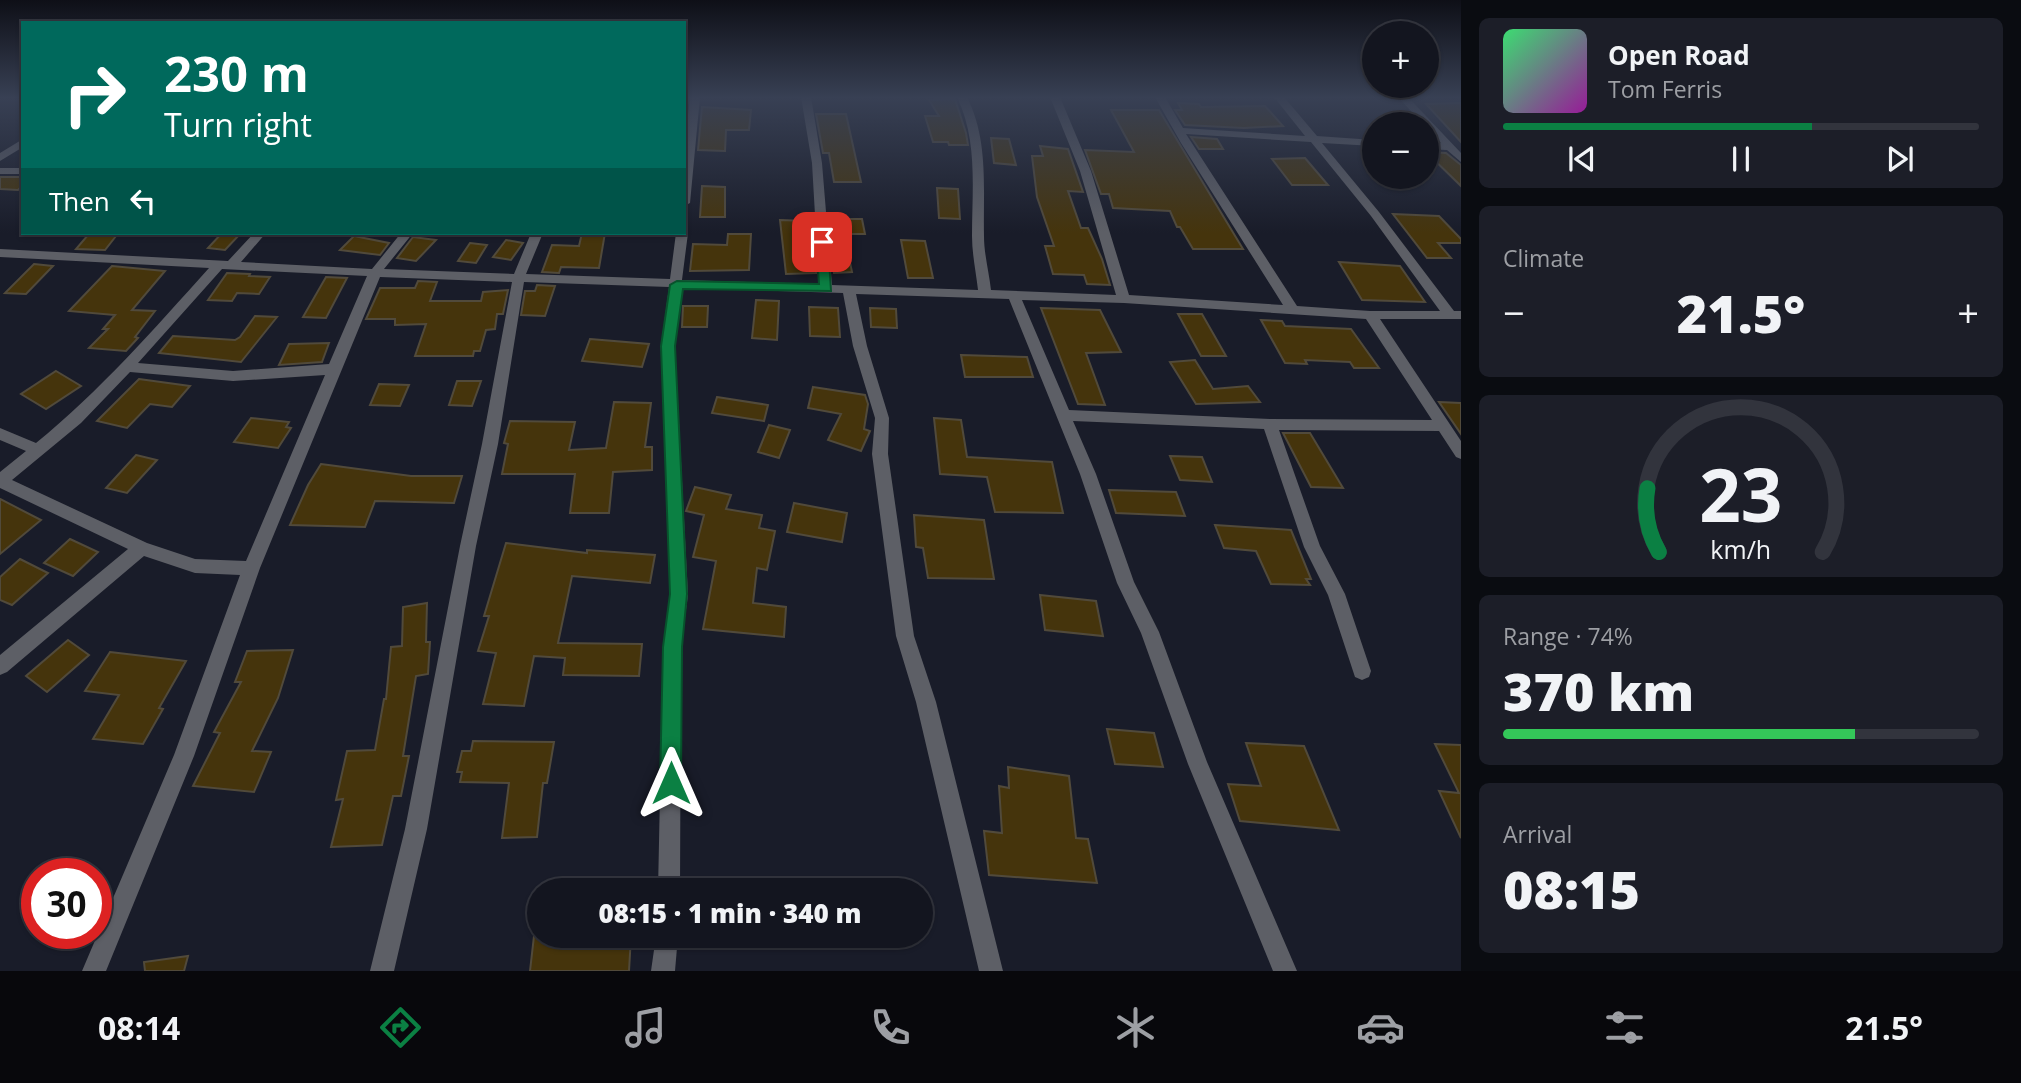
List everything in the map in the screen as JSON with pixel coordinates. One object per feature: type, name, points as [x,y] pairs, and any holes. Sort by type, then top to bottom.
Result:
[{"type":"street","points":[[686,184],[690,142]]},
{"type":"street","points":[[814,142],[826,288]]},
{"type":"street","points":[[976,142],[979,165],[978,238],[985,293]]},
{"type":"street","points":[[1077,142],[1095,195],[1124,299]]},
{"type":"street","points":[[1185,142],[1293,310]]},
{"type":"street","points":[[1315,142],[1455,315]]},
{"type":"street","points":[[1446,142],[1461,159]]},
{"type":"street","points":[[0,158],[21,143]]},
{"type":"street","points":[[1439,147],[1450,147]]},
{"type":"street","points":[[0,171],[21,171]]},
{"type":"street","points":[[251,568],[195,566],[142,548],[0,481],[76,419],[225,264],[258,235]]},
{"type":"street","points":[[93,971],[184,756],[251,568],[334,369],[375,273],[405,235]]},
{"type":"street","points":[[382,971],[416,829],[468,547],[490,444],[519,277],[536,235]]},
{"type":"street","points":[[669,878],[672,647],[679,594],[668,346],[681,235]]},
{"type":"street","points":[[0,253],[375,273],[985,293],[1370,315],[1455,315]]},
{"type":"street","points":[[849,290],[860,346],[883,418],[880,454],[905,636],[926,702],[991,971]]},
{"type":"street","points":[[1013,295],[1088,474],[1126,583],[1150,632],[1198,764],[1285,971]]},
{"type":"street","points":[[1370,315],[1461,453]]},
{"type":"street","points":[[127,368],[233,376],[334,369]]},
{"type":"street","points":[[1063,415],[1270,424],[1444,426]]},
{"type":"street","points":[[1270,424],[1305,529],[1336,594],[1362,671]]},
{"type":"street","points":[[0,434],[38,450]]},
{"type":"street","points":[[0,666],[142,548]]},
{"type":"street","points":[[663,971],[666,948]]},
{"type":"building","points":[[699,142],[725,142],[725,151],[698,150]]},
{"type":"building","points":[[821,142],[852,142],[861,182],[834,182],[829,153],[823,153]]},
{"type":"building","points":[[948,142],[968,142],[968,145],[949,145]]},
{"type":"building","points":[[992,142],[1010,142],[1016,165],[994,163]]},
{"type":"building","points":[[1129,142],[1179,142],[1243,249],[1193,249],[1180,227],[1177,227],[1170,211],[1113,208],[1109,194],[1101,194],[1085,150],[1134,152]]},
{"type":"building","points":[[1195,142],[1219,142],[1223,149],[1199,149]]},
{"type":"building","points":[[1040,146],[1068,149],[1083,192],[1068,191],[1081,228],[1088,228],[1102,259],[1110,285],[1087,284],[1084,275],[1053,274],[1045,246],[1054,246],[1037,197],[1032,156],[1043,156]]},
{"type":"building","points":[[1439,153],[1446,153],[1461,165],[1461,186],[1439,165]]},
{"type":"building","points":[[1305,158],[1328,185],[1292,185],[1272,159]]},
{"type":"building","points":[[0,177],[21,177],[21,187],[18,190],[0,189]]},
{"type":"building","points":[[702,186],[725,187],[725,217],[700,217]]},
{"type":"building","points":[[937,188],[958,189],[960,219],[939,218]]},
{"type":"building","points":[[1393,214],[1439,216],[1461,239],[1461,243],[1438,243],[1451,258],[1427,258]]},
{"type":"building","points":[[838,219],[862,219],[865,234],[840,234]]},
{"type":"building","points":[[780,220],[807,221],[808,253],[815,253],[816,273],[786,274]]},
{"type":"building","points":[[728,234],[751,234],[749,270],[690,271],[693,244],[727,245]]},
{"type":"building","points":[[88,235],[116,236],[105,250],[76,249]]},
{"type":"building","points":[[220,235],[239,235],[225,250],[208,248]]},
{"type":"building","points":[[582,235],[605,235],[599,268],[561,267],[559,273],[542,272],[552,245],[579,246]]},
{"type":"building","points":[[354,236],[389,243],[380,255],[340,250]]},
{"type":"building","points":[[413,237],[436,240],[416,261],[397,258]]},
{"type":"building","points":[[506,240],[523,243],[511,260],[493,257]]},
{"type":"building","points":[[901,240],[925,241],[933,278],[908,278]]},
{"type":"building","points":[[470,243],[487,245],[476,263],[458,261]]},
{"type":"building","points":[[832,253],[848,253],[852,272],[834,273]]},
{"type":"building","points":[[1339,262],[1400,266],[1425,302],[1362,300]]},
{"type":"building","points":[[34,264],[53,266],[26,294],[5,293]]},
{"type":"building","points":[[112,266],[165,271],[132,310],[155,311],[126,351],[89,348],[108,329],[103,329],[115,315],[69,311]]},
{"type":"building","points":[[227,273],[270,277],[259,294],[237,293],[232,301],[208,300]]},
{"type":"building","points":[[326,277],[347,278],[326,318],[303,317]]},
{"type":"building","points":[[418,281],[437,282],[430,301],[481,301],[483,292],[508,290],[503,314],[497,314],[495,329],[486,330],[480,351],[474,351],[473,356],[415,356],[426,324],[395,325],[395,319],[366,319],[380,288],[415,288]]},
{"type":"building","points":[[537,285],[555,286],[545,316],[521,315],[525,291],[535,291]]},
{"type":"building","points":[[756,300],[779,301],[777,340],[752,338]]},
{"type":"building","points":[[683,306],[708,306],[707,327],[682,327]]},
{"type":"building","points":[[809,307],[838,308],[840,337],[810,336]]},
{"type":"building","points":[[870,308],[896,309],[897,328],[871,327]]},
{"type":"building","points":[[1041,308],[1100,310],[1121,352],[1086,353],[1105,405],[1078,404]]},
{"type":"building","points":[[1178,314],[1202,314],[1226,356],[1201,356]]},
{"type":"building","points":[[255,316],[277,317],[241,362],[159,353],[173,336],[235,340]]},
{"type":"building","points":[[1261,320],[1282,321],[1285,326],[1351,329],[1379,368],[1354,368],[1350,362],[1305,360],[1307,364],[1285,363]]},
{"type":"building","points":[[590,339],[649,344],[642,367],[582,361]]},
{"type":"building","points":[[329,343],[322,362],[279,365],[289,344]]},
{"type":"building","points":[[961,355],[1027,357],[1033,377],[965,377]]},
{"type":"building","points":[[1195,360],[1213,389],[1248,386],[1260,402],[1196,404],[1170,362]]},
{"type":"building","points":[[56,371],[81,386],[46,409],[21,394]]},
{"type":"building","points":[[139,379],[190,386],[172,407],[150,404],[127,428],[97,421]]},
{"type":"building","points":[[457,381],[481,381],[472,406],[449,405]]},
{"type":"building","points":[[379,384],[409,385],[400,406],[370,405]]},
{"type":"building","points":[[813,387],[865,395],[868,404],[864,429],[870,431],[861,451],[828,440],[841,414],[808,408]]},
{"type":"building","points":[[717,397],[768,405],[764,421],[712,413]]},
{"type":"building","points":[[614,402],[651,403],[645,447],[652,447],[652,470],[613,472],[609,513],[570,513],[575,474],[502,474],[508,444],[504,443],[510,421],[575,422],[569,450],[606,448]]},
{"type":"building","points":[[1439,402],[1461,403],[1461,434]]},
{"type":"building","points":[[251,418],[289,422],[286,427],[291,428],[278,448],[234,442]]},
{"type":"building","points":[[934,418],[961,420],[967,457],[1052,462],[1063,513],[995,512],[987,477],[940,474]]},
{"type":"building","points":[[769,425],[790,430],[779,458],[758,452]]},
{"type":"building","points":[[1283,433],[1310,433],[1343,488],[1311,487]]},
{"type":"building","points":[[136,455],[157,460],[127,493],[106,488]]},
{"type":"building","points":[[1170,456],[1202,457],[1212,482],[1180,480]]},
{"type":"building","points":[[321,464],[411,476],[462,476],[454,503],[375,501],[365,527],[290,525]]},
{"type":"building","points":[[695,487],[731,495],[726,509],[762,515],[759,528],[775,531],[767,570],[757,568],[753,603],[786,607],[784,637],[703,629],[716,561],[693,557],[704,515],[686,511]]},
{"type":"building","points":[[1109,490],[1176,492],[1185,516],[1116,513]]},
{"type":"building","points":[[0,499],[41,520],[0,554]]},
{"type":"building","points":[[794,503],[847,513],[842,542],[787,532]]},
{"type":"building","points":[[914,515],[984,520],[994,579],[928,578],[923,548],[916,547]]},
{"type":"building","points":[[1215,525],[1291,530],[1311,579],[1306,579],[1310,585],[1271,584],[1256,551],[1224,548]]},
{"type":"building","points":[[70,539],[98,552],[73,576],[44,563]]},
{"type":"building","points":[[506,543],[587,553],[587,550],[655,555],[650,583],[572,576],[558,643],[642,644],[639,676],[563,675],[565,658],[534,656],[524,706],[483,704],[496,653],[478,651],[489,616],[484,616]]},
{"type":"building","points":[[20,559],[48,573],[12,605],[0,600],[0,577]]},
{"type":"building","points":[[1040,595],[1096,601],[1103,636],[1045,630]]},
{"type":"building","points":[[427,603],[426,642],[430,642],[428,674],[416,676],[403,756],[409,756],[401,796],[393,796],[382,845],[331,847],[343,799],[336,800],[347,751],[375,750],[386,699],[391,647],[402,646],[403,607]]},
{"type":"building","points":[[68,640],[89,655],[47,692],[26,676]]},
{"type":"building","points":[[293,650],[278,698],[252,751],[271,752],[254,792],[193,786],[220,733],[214,732],[241,682],[235,682],[247,651]]},
{"type":"building","points":[[110,652],[186,661],[159,708],[163,709],[143,744],[93,739],[119,695],[85,691]]},
{"type":"building","points":[[1107,729],[1154,733],[1163,767],[1115,764]]},
{"type":"building","points":[[473,741],[554,742],[547,783],[543,783],[537,837],[502,838],[509,783],[460,782],[462,772],[457,772],[462,751],[471,751]]},
{"type":"building","points":[[1246,743],[1304,746],[1339,830],[1240,821],[1228,784],[1261,786]]},
{"type":"building","points":[[1435,744],[1461,745],[1461,838],[1439,791],[1459,793]]},
{"type":"building","points":[[1008,767],[1069,776],[1076,838],[1088,839],[1097,883],[989,875],[984,831],[1002,833],[999,786],[1009,788]]},
{"type":"building","points":[[533,948],[630,948],[629,971],[530,971]]},
{"type":"building","points":[[188,956],[184,971],[145,971],[144,962]]},
{"type":"route","points":[[671,783],[672,647],[679,594],[672,486],[668,346],[677,285],[826,288],[822,242]]}]
